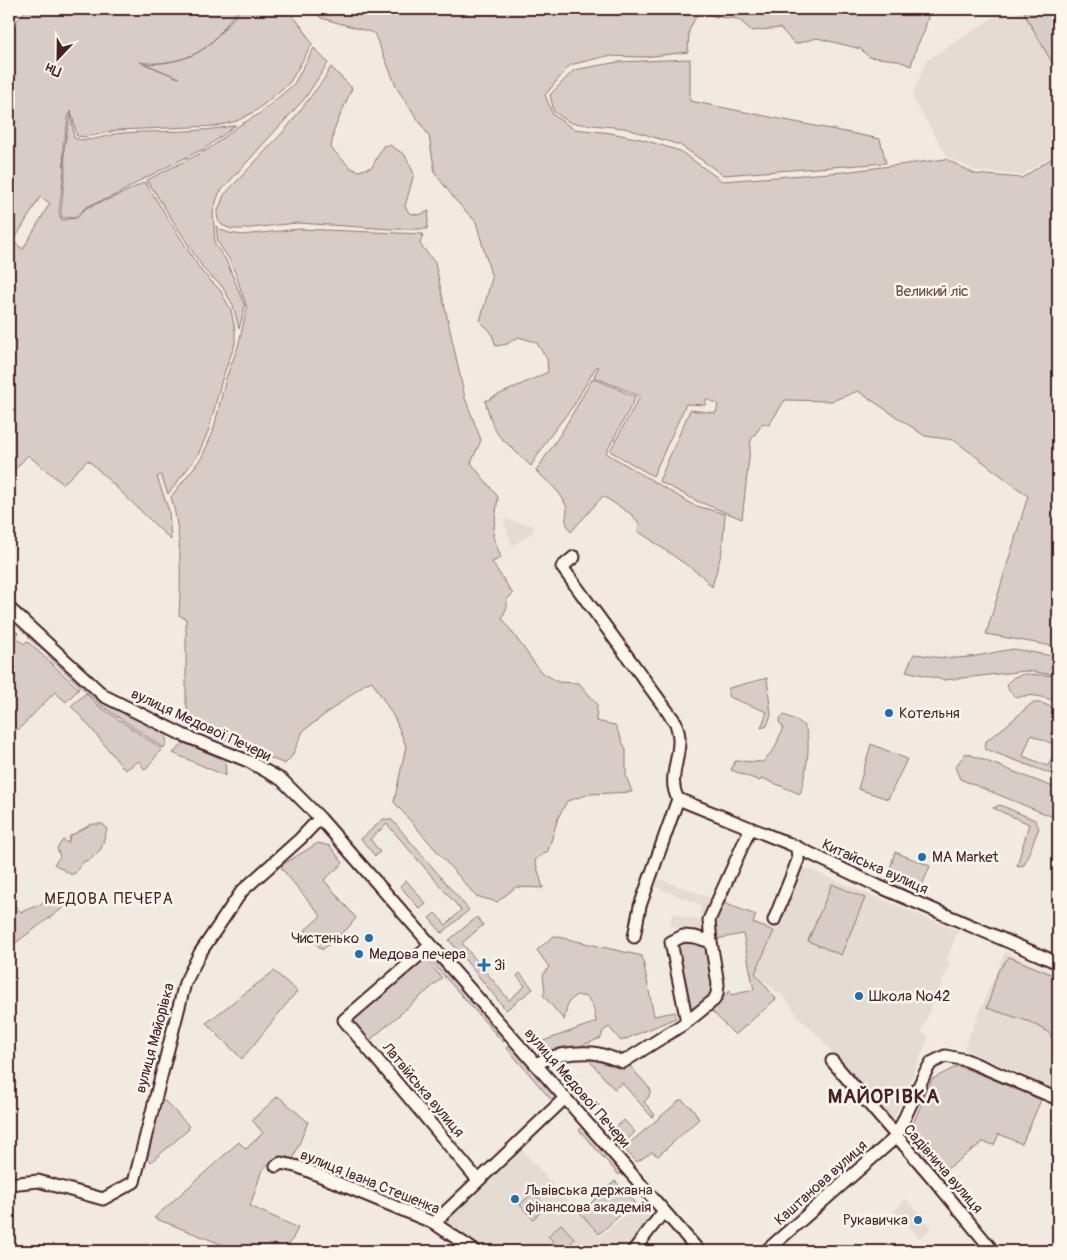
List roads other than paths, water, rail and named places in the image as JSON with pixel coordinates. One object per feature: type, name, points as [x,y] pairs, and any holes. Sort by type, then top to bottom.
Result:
[{"type":"street","points":[[574,557],[562,567],[676,722],[679,739],[673,778],[673,790],[678,799],[640,906],[634,937]]},
{"type":"street","name":"вулиця Медової Печери","points":[[9,608],[104,696],[183,735],[248,761],[282,780],[320,818],[699,1251]]},
{"type":"street","name":"Китайська вулиця","points":[[678,799],[796,847],[878,886],[1058,963]]},
{"type":"street","name":"вулиця Майорівка","points":[[9,1184],[38,1181],[102,1199],[134,1182],[185,983],[200,953],[242,891],[300,839],[320,818]]},
{"type":"street","points":[[536,1065],[544,1059],[570,1054],[594,1053],[623,1062],[687,1022],[714,1000],[718,984],[709,920],[750,829]]},
{"type":"street","points":[[774,920],[798,860],[796,847]]},
{"type":"street","points":[[687,1022],[672,942],[682,936],[695,937],[711,942]]},
{"type":"street","name":"Латвійська вулиця","points":[[431,945],[344,1020],[478,1180]]},
{"type":"street","points":[[896,1137],[925,1073],[931,1064],[945,1056],[966,1060],[1058,1099]]},
{"type":"street","name":"Садівнича вулиця","points":[[832,1061],[896,1137],[932,1176],[993,1251]]},
{"type":"street","points":[[434,1223],[565,1098]]},
{"type":"street","name":"Каштанова вулиця","points":[[766,1251],[896,1137]]},
{"type":"street","name":"вулиця Івана Стешенка","points":[[276,1166],[281,1163],[299,1167],[434,1223],[475,1251]]},
{"type":"street","points":[[633,1251],[664,1211]]},
{"type":"place","name":"Котельня","points":[[889,713]]},
{"type":"place","name":"MA Market","points":[[922,857]]},
{"type":"place","name":"Чистенько","points":[[369,938]]},
{"type":"place","name":"Медова печера","points":[[359,954]]},
{"type":"place","name":"3і","points":[[484,965]]},
{"type":"place","name":"Школа №42","points":[[859,996]]},
{"type":"place","name":"Львівська державна фінансова академія","points":[[515,1199]]},
{"type":"place","name":"Рукавичка","points":[[918,1220]]},
{"type":"district","name":"МЕДОВА ПЕЧЕРА","points":[[109,899]]},
{"type":"district","name":"МАЙОРІВКА","points":[[884,1096]]},
{"type":"park label","name":"Великий ліс","points":[[932,291]]}]
